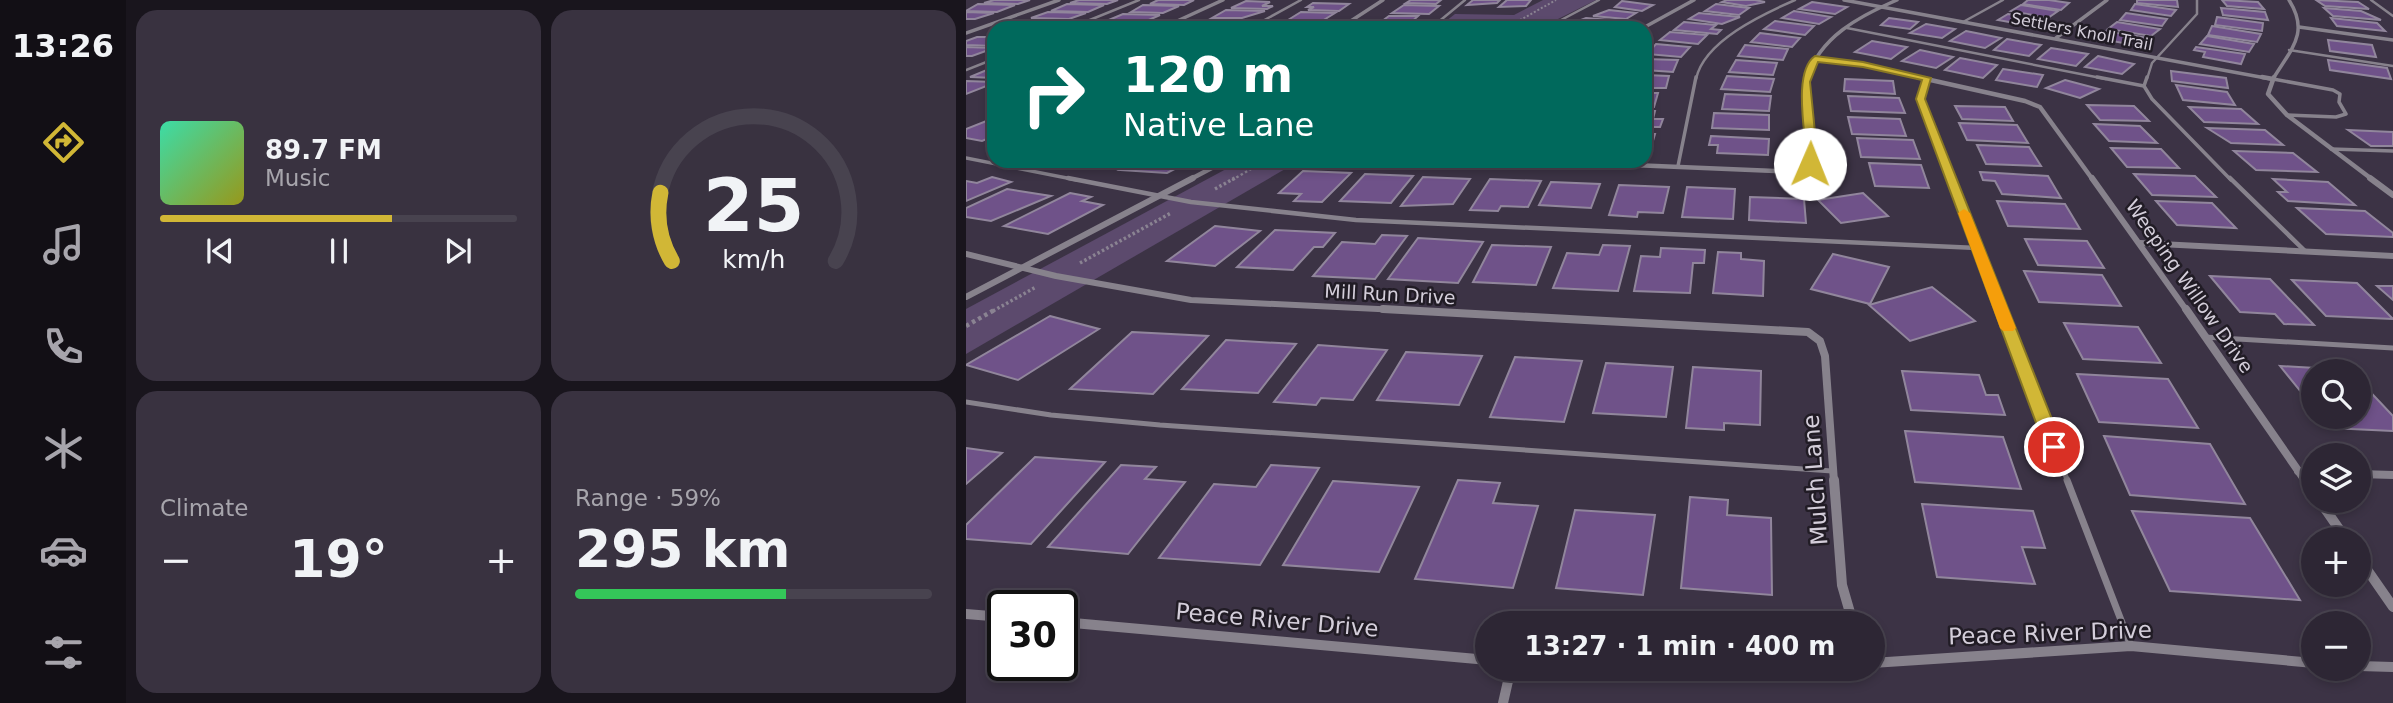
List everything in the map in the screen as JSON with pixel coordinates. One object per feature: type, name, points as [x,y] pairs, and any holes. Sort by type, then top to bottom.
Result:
[{"type":"street","points":[[1000,21],[1059,0]]},
{"type":"street","points":[[1177,21],[1223,0]]},
{"type":"street","points":[[1350,21],[1382,0]]},
{"type":"street","points":[[1652,23],[1694,0]]},
{"type":"street","name":"Settlers Knoll Trail","points":[[1844,0],[2273,79]]},
{"type":"street","points":[[1652,165],[1784,171],[1802,169],[1810,164],[1806,82],[1815,59],[1847,28],[1881,6],[1897,0]]},
{"type":"street","points":[[2056,38],[2107,0]]},
{"type":"street","points":[[2289,0],[2298,14],[2300,32],[2273,79],[2268,94],[2287,115],[2393,195]]},
{"type":"street","points":[[966,33],[987,26]]},
{"type":"street","points":[[2299,27],[2393,40]]},
{"type":"street","points":[[1815,59],[1863,65],[1926,78]]},
{"type":"street","name":"Weeping Willow Drive","points":[[1926,78],[2033,103],[2042,109],[2140,243],[2301,475]]},
{"type":"street","points":[[966,297],[1212,168]]},
{"type":"street","points":[[2140,243],[2393,256]]},
{"type":"street","name":"Mill Run Drive","points":[[966,254],[1056,276],[1191,300],[1786,329],[1816,335]]},
{"type":"street","name":"Mulch Lane","points":[[1816,335],[1820,338],[1825,356],[1842,585],[1850,611]]},
{"type":"street","points":[[2371,474],[2393,475]]},
{"type":"street","points":[[2371,575],[2393,607]]},
{"type":"street","points":[[966,614],[987,616]]},
{"type":"street","name":"Peace River Drive","points":[[1078,623],[1475,659]]},
{"type":"street","name":"Peace River Drive","points":[[1885,662],[2131,646],[2301,662]]},
{"type":"street","points":[[2371,666],[2393,667]]},
{"type":"street","points":[[1503,703],[1508,681]]},
{"type":"lane","points":[[1087,21],[1139,0]]},
{"type":"lane","points":[[1263,21],[1301,0]]},
{"type":"lane","points":[[1440,21],[1465,0]]},
{"type":"lane","points":[[1559,21],[1599,0]]},
{"type":"lane","points":[[1678,166],[1698,69],[1721,42],[1763,14],[1795,0]]},
{"type":"lane","points":[[1964,22],[2003,0]]},
{"type":"lane","points":[[2144,86],[2152,63],[2197,14],[2197,0]]},
{"type":"lane","points":[[2371,0],[2393,16]]},
{"type":"lane","points":[[1847,28],[2144,86],[2174,124],[2305,251]]},
{"type":"lane","points":[[2289,50],[2393,66]]},
{"type":"lane","points":[[966,70],[987,62]]},
{"type":"lane","points":[[1926,78],[1920,99],[2131,646]]},
{"type":"lane","points":[[2273,79],[2333,90],[2340,94],[2340,102],[2346,114],[2336,117],[2287,115]]},
{"type":"lane","points":[[2331,149],[2393,151]]},
{"type":"lane","points":[[966,158],[987,162]]},
{"type":"lane","points":[[1018,168],[1191,202],[1356,220],[1977,248]]},
{"type":"lane","points":[[2204,337],[2393,348]]},
{"type":"lane","points":[[966,402],[1051,415],[1160,425],[1832,471]]},
{"type":"path","points":[[1518,21],[1556,0]]},
{"type":"path","points":[[966,326],[1252,168]]},
{"type":"shaded area","points":[[1543,0],[1596,0],[1554,21],[1446,21],[1455,14],[1514,15]]},
{"type":"shaded area","points":[[1228,168],[1287,168],[966,354],[966,309]]},
{"type":"building","points":[[994,0],[1030,0],[1018,4],[984,3]]},
{"type":"building","points":[[1079,0],[1118,0],[1107,4],[1070,3]]},
{"type":"building","points":[[1158,0],[1194,0],[1184,5],[1150,4]]},
{"type":"building","points":[[1411,0],[1441,0],[1436,4],[1406,3]]},
{"type":"building","points":[[1473,0],[1500,0],[1497,3],[1467,5]]},
{"type":"building","points":[[1507,0],[1531,0],[1526,6],[1499,7]]},
{"type":"building","points":[[2028,0],[2069,3],[2061,10],[2023,4]]},
{"type":"building","points":[[2137,0],[2177,0],[2178,7],[2137,3]]},
{"type":"building","points":[[2222,0],[2258,2],[2264,9],[2227,6]]},
{"type":"building","points":[[2316,0],[2358,2],[2369,9],[2325,6]]},
{"type":"building","points":[[1246,1],[1270,2],[1262,6],[1273,6],[1267,9],[1231,8]]},
{"type":"building","points":[[1622,1],[1653,5],[1642,11],[1615,7]]},
{"type":"building","points":[[1722,2],[1765,2],[1746,6]]},
{"type":"building","points":[[1812,2],[1847,7],[1835,14],[1799,9]]},
{"type":"building","points":[[1313,3],[1349,4],[1339,11],[1308,10],[1314,7],[1307,7]]},
{"type":"building","points":[[978,4],[1015,5],[997,12],[966,11]]},
{"type":"building","points":[[1067,4],[1104,5],[1088,12],[1051,11]]},
{"type":"building","points":[[1716,4],[1749,8],[1739,15],[1705,11]]},
{"type":"building","points":[[2135,4],[2176,10],[2171,16],[2131,10]]},
{"type":"building","points":[[1143,5],[1179,6],[1163,13],[1131,12]]},
{"type":"building","points":[[1404,5],[1439,6],[1429,14],[1392,13]]},
{"type":"building","points":[[2021,5],[2058,11],[2048,18],[2011,11]]},
{"type":"building","points":[[2221,8],[2265,12],[2268,20],[2223,15]]},
{"type":"building","points":[[2324,8],[2361,11],[2381,20],[2333,16]]},
{"type":"building","points":[[1226,10],[1265,11],[1242,18],[1212,18]]},
{"type":"building","points":[[1609,10],[1636,13],[1626,19],[1593,16]]},
{"type":"building","points":[[1794,11],[1831,17],[1819,24],[1782,18]]},
{"type":"building","points":[[966,12],[994,13],[966,19]]},
{"type":"building","points":[[1048,12],[1086,13],[1069,19],[1031,18]]},
{"type":"building","points":[[1301,12],[1335,13],[1322,21],[1288,20]]},
{"type":"building","points":[[1699,13],[1740,17],[1722,24],[1689,19]]},
{"type":"building","points":[[2126,13],[2167,19],[2162,26],[2120,20]]},
{"type":"building","points":[[1123,14],[1160,15],[1146,21],[1106,21]]},
{"type":"building","points":[[2008,14],[2045,20],[2037,27],[1998,20]]},
{"type":"building","points":[[1389,16],[1418,16],[1412,21],[1382,21]]},
{"type":"building","points":[[2217,17],[2263,23],[2262,31],[2215,25]]},
{"type":"building","points":[[1586,18],[1622,21],[1578,21]]},
{"type":"building","points":[[1889,18],[1918,22],[1910,29],[1881,25]]},
{"type":"building","points":[[2331,18],[2377,23],[2385,31],[2337,26]]},
{"type":"building","points":[[1775,21],[1814,26],[1805,35],[1764,29]]},
{"type":"building","points":[[1684,22],[1716,25],[1711,29],[1721,30],[1717,34],[1674,30]]},
{"type":"building","points":[[2117,22],[2160,29],[2151,36],[2108,29]]},
{"type":"building","points":[[1926,24],[1955,29],[1942,38],[1910,33]]},
{"type":"building","points":[[2212,26],[2261,34],[2257,42],[2208,35]]},
{"type":"building","points":[[1966,31],[2001,38],[1985,48],[1950,41]]},
{"type":"building","points":[[2105,31],[2148,38],[2139,46],[2096,38]]},
{"type":"building","points":[[1670,32],[1707,35],[1698,44],[1660,40]]},
{"type":"building","points":[[1760,33],[1800,38],[1792,47],[1751,42]]},
{"type":"building","points":[[2207,36],[2254,44],[2249,52],[2200,44]]},
{"type":"building","points":[[987,37],[987,46],[966,45],[966,41]]},
{"type":"building","points":[[2007,39],[2041,45],[2029,56],[1994,50]]},
{"type":"building","points":[[2328,40],[2372,45],[2376,57],[2330,51]]},
{"type":"building","points":[[1872,41],[1907,47],[1891,59],[1855,52]]},
{"type":"building","points":[[1656,44],[1690,47],[1681,57],[1652,54],[1652,48]]},
{"type":"building","points":[[1745,45],[1788,49],[1783,60],[1738,56]]},
{"type":"building","points":[[966,47],[987,48],[987,51],[966,56]]},
{"type":"building","points":[[2196,47],[2245,54],[2241,64],[2203,57],[2205,52],[2194,50]]},
{"type":"building","points":[[2051,48],[2088,54],[2076,66],[2038,59]]},
{"type":"building","points":[[1920,50],[1953,57],[1936,68],[1902,61]]},
{"type":"building","points":[[2098,56],[2134,64],[2122,74],[2085,67]]},
{"type":"building","points":[[1960,58],[1997,65],[1983,78],[1945,70]]},
{"type":"building","points":[[1652,59],[1678,60],[1673,72],[1652,70]]},
{"type":"building","points":[[1736,60],[1777,63],[1773,75],[1729,72]]},
{"type":"building","points":[[2328,60],[2387,68],[2391,79],[2330,70]]},
{"type":"building","points":[[2003,69],[2043,75],[2037,87],[1996,80]]},
{"type":"building","points":[[987,70],[987,78],[970,77]]},
{"type":"building","points":[[2171,71],[2226,78],[2228,88],[2172,81]]},
{"type":"building","points":[[1652,75],[1669,76],[1666,88],[1652,88]]},
{"type":"building","points":[[1727,76],[1774,79],[1770,92],[1721,89]]},
{"type":"building","points":[[1845,79],[1893,81],[1895,94],[1844,91]]},
{"type":"building","points":[[2065,80],[2099,89],[2080,98],[2046,88]]},
{"type":"building","points":[[966,81],[987,82],[987,86],[966,94]]},
{"type":"building","points":[[2176,85],[2227,92],[2235,105],[2183,100]]},
{"type":"building","points":[[1652,93],[1658,93],[1654,107]]},
{"type":"building","points":[[1725,94],[1771,96],[1769,111],[1722,109]]},
{"type":"building","points":[[1848,96],[1899,98],[1905,113],[1851,111]]},
{"type":"building","points":[[2087,105],[2134,106],[2149,121],[2100,120]]},
{"type":"building","points":[[1955,106],[2005,107],[2013,121],[1962,119]]},
{"type":"building","points":[[2189,107],[2241,109],[2258,124],[2204,122]]},
{"type":"building","points":[[1652,111],[1655,111],[1653,119],[1663,119],[1660,127],[1652,127]]},
{"type":"building","points":[[1714,113],[1769,115],[1769,130],[1712,128]]},
{"type":"building","points":[[1848,117],[1900,119],[1906,136],[1852,134]]},
{"type":"building","points":[[987,121],[987,139],[982,141],[966,138],[966,129]]},
{"type":"building","points":[[1959,123],[2017,125],[2028,143],[1967,140]]},
{"type":"building","points":[[2094,124],[2140,126],[2157,143],[2109,141]]},
{"type":"building","points":[[2207,128],[2265,130],[2283,145],[2231,143]]},
{"type":"building","points":[[2348,130],[2393,132],[2393,146],[2371,146]]},
{"type":"building","points":[[1711,136],[1769,139],[1768,155],[1717,153],[1718,145],[1709,145]]},
{"type":"building","points":[[1857,138],[1913,140],[1920,159],[1861,157]]},
{"type":"building","points":[[1977,145],[2029,147],[2041,166],[1986,164]]},
{"type":"building","points":[[2111,148],[2161,149],[2179,168],[2127,167]]},
{"type":"building","points":[[2234,151],[2293,153],[2317,172],[2256,170]]},
{"type":"building","points":[[1869,163],[1921,165],[1929,188],[1875,186]]},
{"type":"building","points":[[1124,168],[1177,168],[1167,173],[1120,170]]},
{"type":"building","points":[[1303,171],[1351,173],[1322,202],[1294,201],[1301,194],[1279,193]]},
{"type":"building","points":[[1980,172],[2048,176],[2061,198],[2002,194],[1995,181],[1983,180]]},
{"type":"building","points":[[1365,174],[1413,176],[1391,203],[1340,201]]},
{"type":"building","points":[[2134,174],[2195,176],[2216,197],[2152,195]]},
{"type":"building","points":[[992,177],[1011,182],[966,201],[966,181],[977,183]]},
{"type":"building","points":[[1423,177],[1470,179],[1453,204],[1401,206]]},
{"type":"building","points":[[1490,179],[1541,181],[1528,207],[1501,206],[1498,211],[1470,210]]},
{"type":"building","points":[[2273,179],[2328,182],[2355,205],[2288,201],[2278,192],[2287,192]]},
{"type":"building","points":[[1551,182],[1600,184],[1591,208],[1539,205]]},
{"type":"building","points":[[1619,185],[1669,187],[1663,213],[1638,212],[1637,217],[1609,215]]},
{"type":"building","points":[[1687,187],[1735,189],[1733,219],[1682,217]]},
{"type":"building","points":[[1007,189],[1051,196],[991,221],[966,217],[966,208]]},
{"type":"building","points":[[1070,193],[1091,197],[1082,201],[1103,205],[1048,234],[1004,226]]},
{"type":"building","points":[[1863,193],[1888,216],[1841,223],[1818,200]]},
{"type":"building","points":[[1750,197],[1804,199],[1806,223],[1749,220]]},
{"type":"building","points":[[1997,201],[2065,204],[2080,229],[2008,226]]},
{"type":"building","points":[[2156,201],[2212,203],[2236,228],[2177,225]]},
{"type":"building","points":[[2297,208],[2365,211],[2393,233],[2393,237],[2326,234]]},
{"type":"building","points":[[1215,226],[1260,231],[1215,266],[1167,261]]},
{"type":"building","points":[[1275,230],[1335,233],[1323,247],[1314,247],[1293,270],[1237,267]]},
{"type":"building","points":[[1382,235],[1407,236],[1375,279],[1313,276],[1342,242],[1375,244]]},
{"type":"building","points":[[1418,238],[1483,242],[1458,283],[1388,279]]},
{"type":"building","points":[[2025,239],[2087,241],[2104,268],[2038,265]]},
{"type":"building","points":[[1492,245],[1551,247],[1536,285],[1473,282]]},
{"type":"building","points":[[1603,245],[1630,246],[1618,291],[1553,288],[1567,253],[1599,255]]},
{"type":"building","points":[[1661,248],[1705,250],[1704,263],[1693,263],[1690,293],[1634,291],[1641,256],[1660,257]]},
{"type":"building","points":[[1718,252],[1741,253],[1741,259],[1764,261],[1763,296],[1713,293]]},
{"type":"building","points":[[1833,254],[1889,267],[1870,304],[1811,289]]},
{"type":"building","points":[[2024,271],[2102,275],[2121,306],[2039,302]]},
{"type":"building","points":[[2210,276],[2270,279],[2314,325],[2284,324],[2275,314],[2240,312]]},
{"type":"building","points":[[2292,280],[2357,283],[2393,319],[2326,316]]},
{"type":"building","points":[[2377,286],[2393,286],[2393,300]]},
{"type":"building","points":[[1932,287],[1975,321],[1910,341],[1869,305]]},
{"type":"building","points":[[1050,316],[1099,329],[1018,380],[966,365]]},
{"type":"building","points":[[2064,323],[2138,327],[2161,363],[2083,359]]},
{"type":"building","points":[[1132,332],[1208,336],[1153,394],[1070,389]]},
{"type":"building","points":[[1226,340],[1296,344],[1258,393],[1182,389]]},
{"type":"building","points":[[1318,345],[1387,350],[1353,400],[1321,398],[1316,405],[1274,402]]},
{"type":"building","points":[[1406,352],[1482,356],[1459,405],[1377,400]]},
{"type":"building","points":[[1515,357],[1582,361],[1564,422],[1490,417]]},
{"type":"building","points":[[1606,363],[1673,367],[1666,417],[1593,413]]},
{"type":"building","points":[[2280,366],[2301,367],[2301,392]]},
{"type":"building","points":[[1693,367],[1761,371],[1760,425],[1724,423],[1724,430],[1686,428]]},
{"type":"building","points":[[1902,371],[1979,375],[1986,395],[1998,395],[2005,415],[1911,410]]},
{"type":"building","points":[[2077,374],[2168,379],[2198,428],[2099,422]]},
{"type":"building","points":[[2371,393],[2393,416],[2393,431],[2351,429],[2371,429]]},
{"type":"building","points":[[1905,431],[2003,437],[2021,489],[1915,482]]},
{"type":"building","points":[[2104,436],[2210,444],[2245,504],[2130,495]]},
{"type":"building","points":[[966,448],[1002,453],[966,484]]},
{"type":"building","points":[[1035,457],[1105,462],[1031,544],[966,539],[966,525]]},
{"type":"building","points":[[1121,465],[1156,467],[1145,479],[1185,482],[1128,554],[1048,547]]},
{"type":"building","points":[[1271,465],[1319,468],[1260,565],[1159,558],[1214,484],[1256,487]]},
{"type":"building","points":[[1458,480],[1500,483],[1493,503],[1538,506],[1513,588],[1415,579]]},
{"type":"building","points":[[1333,481],[1419,487],[1379,572],[1283,565]]},
{"type":"building","points":[[1690,497],[1728,500],[1727,515],[1771,518],[1772,595],[1681,588]]},
{"type":"building","points":[[1922,504],[2033,511],[2045,548],[2022,547],[2035,584],[1937,577]]},
{"type":"building","points":[[1575,510],[1655,515],[1643,595],[1556,588]]},
{"type":"building","points":[[2132,511],[2250,518],[2300,600],[2170,591]]},
{"type":"slow traffic","points":[[1964,213],[2008,328]]},
{"type":"route","points":[[1810,164],[1812,153],[1806,82],[1815,59],[1863,65],[1926,78],[1920,99],[2054,447]]}]
